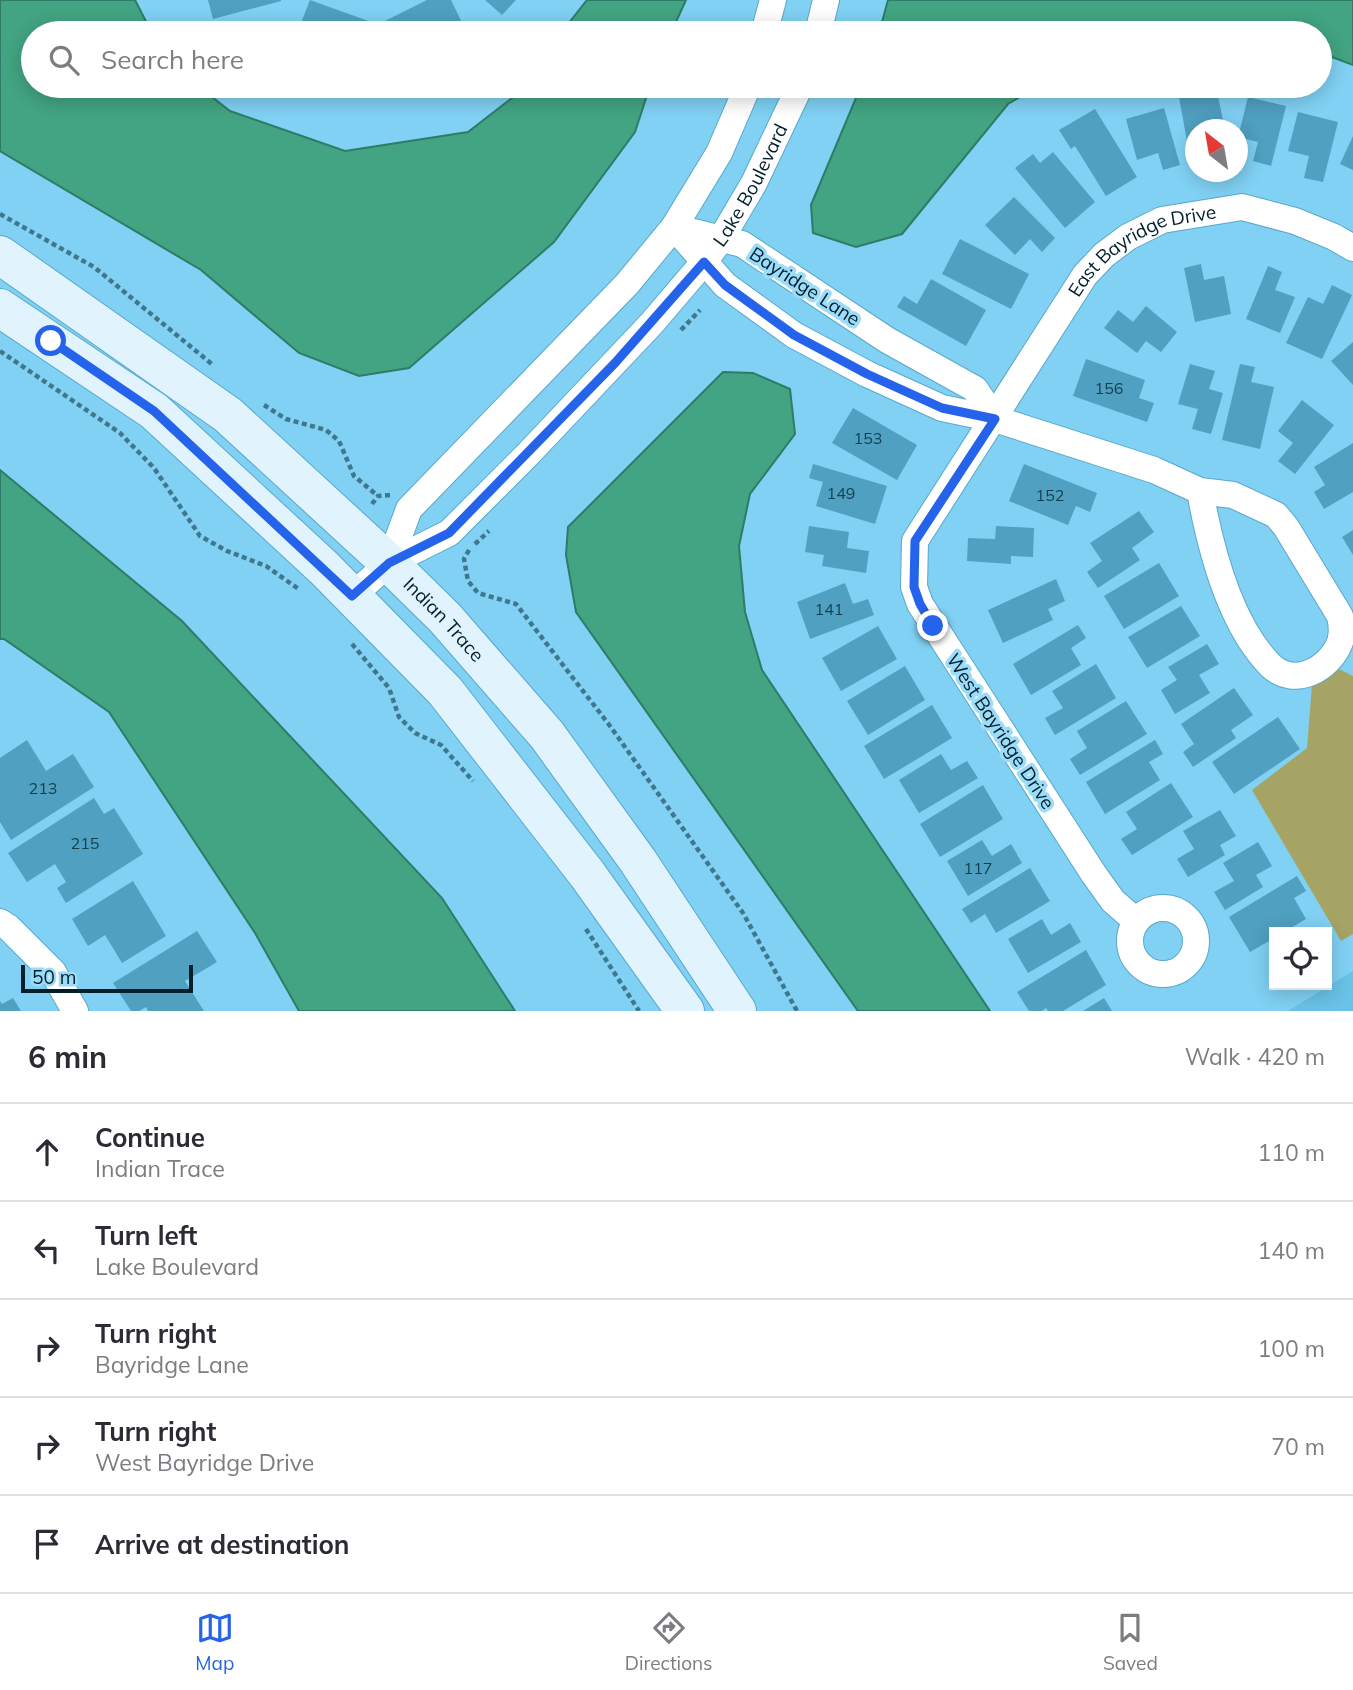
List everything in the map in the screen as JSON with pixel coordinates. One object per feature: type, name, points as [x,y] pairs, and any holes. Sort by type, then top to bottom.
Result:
[{"type":"main road","name":"Indian Trace","points":[[0,255],[228,415],[445,618],[547,734],[638,861],[737,1011]]},
{"type":"main road","points":[[0,308],[154,411],[352,596],[445,691],[587,874],[685,1011]]},
{"type":"street","points":[[767,21],[773,0]]},
{"type":"street","points":[[821,21],[826,0]]},
{"type":"street","name":"Lake Boulevard","points":[[389,563],[409,509],[627,284],[674,227],[719,153],[743,98]]},
{"type":"street","name":"Lake Boulevard","points":[[352,596],[389,563],[449,533],[615,363],[721,239],[754,184],[794,98]]},
{"type":"street","name":"East Bayridge Drive","points":[[995,419],[1085,275],[1104,255],[1128,237],[1162,220],[1242,207],[1295,221],[1353,248]]},
{"type":"street","points":[[674,227],[725,285],[794,335],[867,374],[942,408],[995,419],[1154,470],[1200,491],[1233,495],[1276,515],[1340,616],[1341,640],[1327,663],[1313,672],[1292,676],[1272,667],[1257,647],[1224,585],[1205,522],[1200,491]]},
{"type":"street","name":"Bayridge Lane","points":[[674,227],[742,244],[887,340],[975,389],[995,419]]},
{"type":"street","name":"West Bayridge Drive","points":[[995,419],[915,541],[914,587],[933,626],[1093,873],[1113,901],[1136,921]]},
{"type":"street","points":[[0,922],[53,972],[75,1011]]},
{"type":"path","points":[[0,215],[94,267],[220,371]]},
{"type":"path","points":[[672,340],[700,310]]},
{"type":"path","points":[[0,351],[120,433],[155,468],[200,536],[227,551],[266,566],[302,592]]},
{"type":"path","points":[[264,404],[286,419],[326,430],[339,441],[354,476],[378,496]]},
{"type":"path","points":[[372,503],[384,494],[398,496]]},
{"type":"path","points":[[491,529],[465,554],[464,565],[468,581],[478,593],[516,604],[610,726],[743,914],[797,1011]]},
{"type":"path","points":[[350,640],[388,688],[400,718],[415,733],[441,746],[479,787]]},
{"type":"path","points":[[578,918],[639,1011]]},
{"type":"shaded area","points":[[0,0],[135,0],[146,21],[21,21],[21,98],[213,98],[230,111],[345,151],[468,132],[512,98],[646,98],[635,132],[554,242],[409,368],[359,376],[299,353],[201,270],[0,151]]},
{"type":"shaded area","points":[[587,0],[686,0],[676,21],[570,21]]},
{"type":"shaded area","points":[[888,0],[1353,0],[1353,65],[1332,57],[1332,21],[882,21]]},
{"type":"shaded area","points":[[856,98],[1018,98],[1008,104],[902,234],[856,247],[813,233],[811,205]]},
{"type":"shaded area","points":[[723,372],[753,373],[790,389],[795,434],[750,494],[739,546],[745,612],[762,670],[990,1011],[858,1011],[576,612],[566,555],[568,527]]},
{"type":"shaded area","points":[[0,470],[182,621],[442,898],[515,1011],[299,1011],[255,933],[109,712],[4,639],[0,639]]},
{"type":"shaded area","points":[[1327,663],[1353,676],[1353,934],[1341,941],[1252,790],[1307,748],[1313,672]]},
{"type":"shaded area","points":[[1353,971],[1353,1011],[1288,1011],[1322,990],[1332,990],[1332,984]]},
{"type":"building","points":[[208,0],[281,0],[281,1],[213,19]]},
{"type":"building","points":[[310,0],[368,21],[302,21]]},
{"type":"building","points":[[427,0],[451,0],[461,21],[385,21]]},
{"type":"building","points":[[485,0],[516,0],[502,15]]},
{"type":"building","points":[[1179,98],[1218,98],[1223,119],[1185,119],[1185,130]]},
{"type":"building","points":[[1248,98],[1286,106],[1271,166],[1253,161],[1258,142],[1248,140],[1248,119],[1242,119]]},
{"type":"building","points":[[1164,108],[1180,165],[1163,170],[1158,153],[1137,160],[1126,119]]},
{"type":"building","points":[[1095,109],[1137,177],[1106,196],[1075,146],[1071,149],[1059,130]]},
{"type":"building","points":[[1298,112],[1338,122],[1323,182],[1304,178],[1309,156],[1288,151]]},
{"type":"building","points":[[1353,136],[1353,170],[1340,164]]},
{"type":"building","points":[[1053,152],[1095,202],[1065,228],[1015,168],[1033,154],[1040,163]]},
{"type":"building","points":[[1014,197],[1055,238],[1042,252],[1030,239],[1015,255],[985,225]]},
{"type":"building","points":[[960,239],[1029,274],[1011,309],[942,274]]},
{"type":"building","points":[[1201,264],[1204,280],[1224,276],[1231,314],[1195,322],[1184,268]]},
{"type":"building","points":[[1268,266],[1282,272],[1275,290],[1295,297],[1280,333],[1246,319]]},
{"type":"building","points":[[931,279],[986,310],[966,346],[897,307],[904,296],[917,304]]},
{"type":"building","points":[[1332,285],[1352,295],[1322,359],[1286,343],[1308,297],[1323,304]]},
{"type":"building","points":[[1146,306],[1177,332],[1161,352],[1146,341],[1137,353],[1104,328],[1118,310],[1133,322]]},
{"type":"building","points":[[1353,342],[1353,385],[1331,361]]},
{"type":"building","points":[[1086,359],[1145,380],[1139,398],[1154,403],[1147,422],[1073,396]]},
{"type":"building","points":[[1190,364],[1215,371],[1209,389],[1223,393],[1211,434],[1192,429],[1198,409],[1178,404]]},
{"type":"building","points":[[1240,364],[1255,367],[1251,382],[1274,387],[1260,449],[1222,440]]},
{"type":"building","points":[[1302,400],[1334,425],[1295,474],[1278,461],[1293,443],[1278,431]]},
{"type":"building","points":[[853,408],[917,445],[897,480],[832,443]]},
{"type":"building","points":[[1353,443],[1353,492],[1324,509],[1314,492],[1325,485],[1314,467]]},
{"type":"building","points":[[813,464],[887,486],[875,524],[816,506],[823,482],[809,478]]},
{"type":"building","points":[[1024,464],[1097,493],[1090,512],[1076,506],[1068,525],[1009,501]]},
{"type":"building","points":[[1139,511],[1154,532],[1132,548],[1140,560],[1098,588],[1087,572],[1102,561],[1090,543]]},
{"type":"building","points":[[809,526],[849,532],[847,548],[869,551],[866,573],[822,566],[824,555],[805,552]]},
{"type":"building","points":[[996,526],[1034,528],[1033,557],[1011,556],[1011,564],[967,561],[968,538],[995,539]]},
{"type":"building","points":[[1353,530],[1353,555],[1342,537]]},
{"type":"building","points":[[1159,563],[1179,596],[1124,629],[1104,596]]},
{"type":"building","points":[[1056,579],[1065,601],[1048,609],[1053,620],[1003,643],[988,610]]},
{"type":"building","points":[[845,583],[853,604],[868,599],[874,615],[810,639],[797,602]]},
{"type":"building","points":[[1181,606],[1200,636],[1147,668],[1128,637]]},
{"type":"building","points":[[1078,625],[1086,638],[1071,648],[1081,665],[1031,695],[1013,664]]},
{"type":"building","points":[[878,626],[897,659],[841,691],[822,658]]},
{"type":"building","points":[[1207,644],[1219,664],[1199,675],[1210,693],[1175,714],[1161,690],[1177,680],[1168,667]]},
{"type":"building","points":[[1096,664],[1116,698],[1055,735],[1045,718],[1063,708],[1052,691]]},
{"type":"building","points":[[905,666],[925,700],[868,735],[847,701]]},
{"type":"building","points":[[1234,688],[1253,715],[1231,730],[1236,738],[1193,767],[1183,752],[1194,744],[1181,724]]},
{"type":"building","points":[[1126,701],[1147,734],[1080,775],[1070,759],[1087,748],[1077,731]]},
{"type":"building","points":[[932,705],[952,738],[884,779],[864,746]]},
{"type":"building","points":[[1278,717],[1300,749],[1234,794],[1212,762]]},
{"type":"building","points":[[27,740],[46,771],[73,754],[94,787],[11,840],[0,822],[0,758]]},
{"type":"building","points":[[1155,740],[1163,754],[1149,762],[1160,780],[1105,814],[1086,782]]},
{"type":"building","points":[[941,754],[951,770],[967,761],[978,778],[919,813],[899,780]]},
{"type":"building","points":[[1171,783],[1193,817],[1132,855],[1121,839],[1137,829],[1126,812]]},
{"type":"building","points":[[983,785],[1003,819],[940,857],[920,824]]},
{"type":"building","points":[[94,798],[104,814],[114,808],[143,854],[66,903],[57,888],[66,882],[55,864],[27,882],[8,853]]},
{"type":"building","points":[[1220,810],[1236,836],[1220,845],[1225,855],[1188,877],[1177,859],[1194,849],[1183,831]]},
{"type":"building","points":[[982,840],[992,856],[1011,844],[1022,863],[968,896],[947,861]]},
{"type":"building","points":[[1258,842],[1272,866],[1256,875],[1263,887],[1225,910],[1214,892],[1234,881],[1223,863]]},
{"type":"building","points":[[1030,868],[1050,901],[996,933],[985,914],[971,923],[962,909]]},
{"type":"building","points":[[1297,876],[1306,891],[1294,898],[1306,919],[1292,927],[1269,927],[1269,941],[1250,952],[1229,917]]},
{"type":"building","points":[[133,881],[166,936],[122,963],[105,935],[88,946],[72,919]]},
{"type":"building","points":[[1042,919],[1051,935],[1070,923],[1081,942],[1028,973],[1008,939]]},
{"type":"building","points":[[197,931],[217,962],[185,981],[204,1011],[148,1011],[146,1007],[131,1011],[113,983]]},
{"type":"building","points":[[1086,950],[1106,985],[1063,1011],[1048,1011],[1046,1008],[1042,1011],[1029,1011],[1017,992]]},
{"type":"building","points":[[13,998],[21,1011],[0,1011],[0,1001],[2,1004]]},
{"type":"building","points":[[1104,998],[1112,1011],[1083,1011]]},
{"type":"route","points":[[51,341],[154,411],[352,596],[389,563],[449,533],[615,363],[704,262],[725,285],[794,335],[867,374],[942,408],[995,419],[915,541],[914,587],[933,626]]}]
